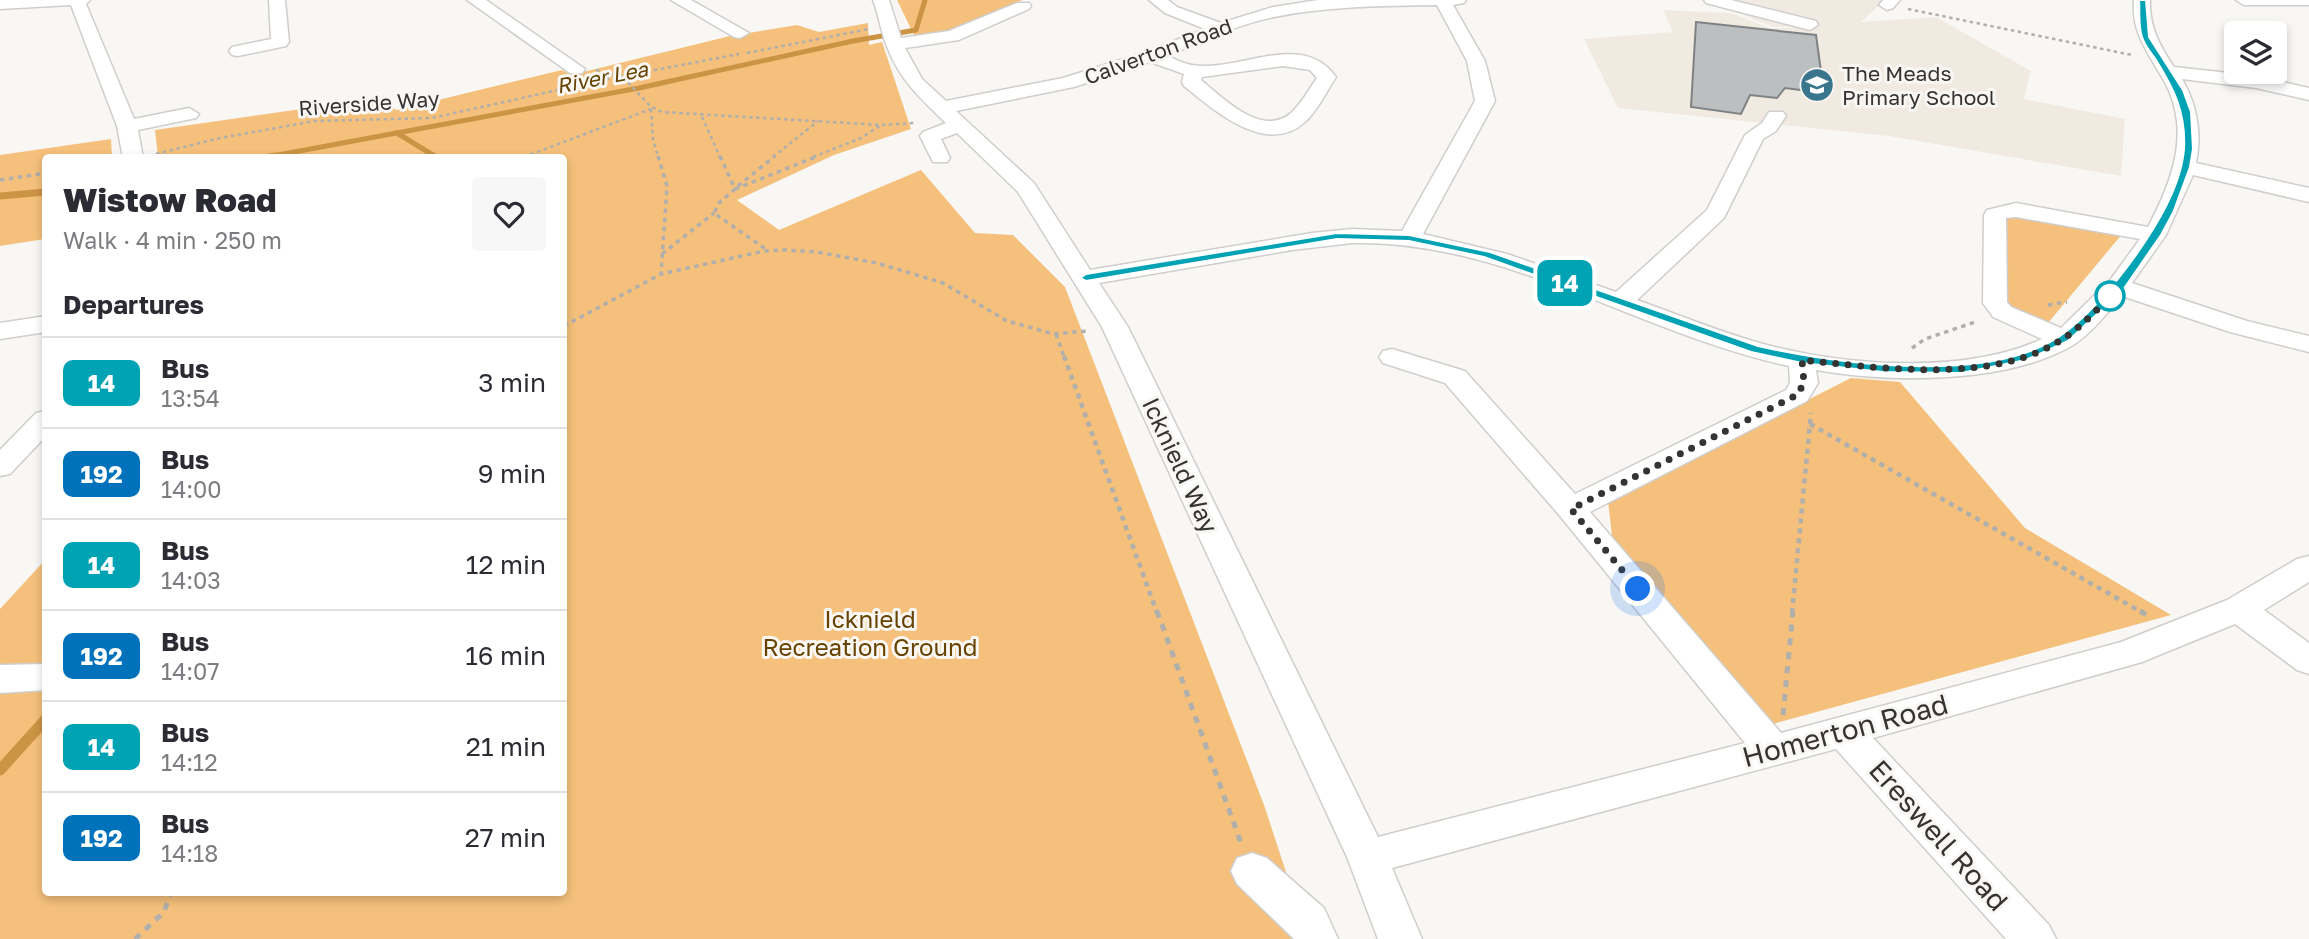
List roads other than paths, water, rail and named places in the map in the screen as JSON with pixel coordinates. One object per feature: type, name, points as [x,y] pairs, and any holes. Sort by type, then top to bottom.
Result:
[{"type":"street","points":[[0,5],[80,0],[127,125],[132,154]]},
{"type":"street","points":[[238,51],[281,43],[277,0]]},
{"type":"street","points":[[475,0],[578,77]]},
{"type":"street","points":[[679,0],[740,33]]},
{"type":"street","name":"Icknield Way","points":[[881,0],[887,12],[889,35],[908,72],[930,100],[1026,188],[1086,278],[1121,339],[1367,857],[1400,939]]},
{"type":"street","points":[[1157,0],[1171,10],[1221,29]]},
{"type":"street","name":"Calverton Road","points":[[940,158],[930,136],[951,118],[1151,56],[1273,12],[1336,2],[1458,0]]},
{"type":"street","points":[[1712,0],[1810,25]]},
{"type":"street","points":[[1086,278],[1337,236],[1409,238],[1487,254],[1755,349],[1802,360],[1883,368],[1961,369],[2022,358],[2064,339],[2119,287],[2168,213],[2185,167],[2188,149],[2187,112],[2179,90],[2146,37],[2142,0]]},
{"type":"street","points":[[2244,0],[2306,1]]},
{"type":"street","points":[[1409,238],[1485,102],[1476,61],[1442,1]]},
{"type":"street","points":[[889,35],[953,36],[1023,6]]},
{"type":"street","points":[[1151,56],[1194,71],[1276,61],[1305,63],[1323,71],[1327,77],[1294,120],[1279,126],[1261,126],[1248,124],[1191,82],[1194,71]]},
{"type":"street","points":[[2164,66],[2309,93]]},
{"type":"street","points":[[127,125],[189,114]]},
{"type":"street","points":[[1619,303],[1716,214],[1755,135],[1769,127],[1776,116]]},
{"type":"street","points":[[2185,167],[2309,195]]},
{"type":"street","points":[[2064,339],[2002,312],[1995,303],[1995,215],[2016,210],[2155,235]]},
{"type":"street","points":[[2119,287],[2239,327],[2309,344]]},
{"type":"street","points":[[0,331],[42,325]]},
{"type":"street","points":[[1392,357],[1455,377],[1776,748]]},
{"type":"street","points":[[1571,509],[1797,395],[1804,383],[1802,360]]},
{"type":"street","points":[[0,467],[42,423]]},
{"type":"street","name":"Homerton Road","points":[[1367,857],[1844,732],[2130,653],[2239,609],[2309,567]]},
{"type":"street","points":[[2239,609],[2309,661]]},
{"type":"street","points":[[0,679],[42,677]]},
{"type":"street","name":"Ereswell Road","points":[[1844,732],[2034,939]]},
{"type":"street","points":[[1252,872],[1309,922],[1316,939]]},
{"type":"waterway","name":"River Lea","points":[[283,154],[639,88],[853,41],[916,30],[925,0]]},
{"type":"waterway","points":[[397,133],[431,154]]},
{"type":"waterway","name":"River Lea","points":[[0,196],[42,192]]},
{"type":"waterway","points":[[0,770],[42,723]]},
{"type":"place","name":"The Meads Primary School","points":[[1817,85]]},
{"type":"park label","name":"Icknield Recreation Ground","points":[[870,632]]}]
